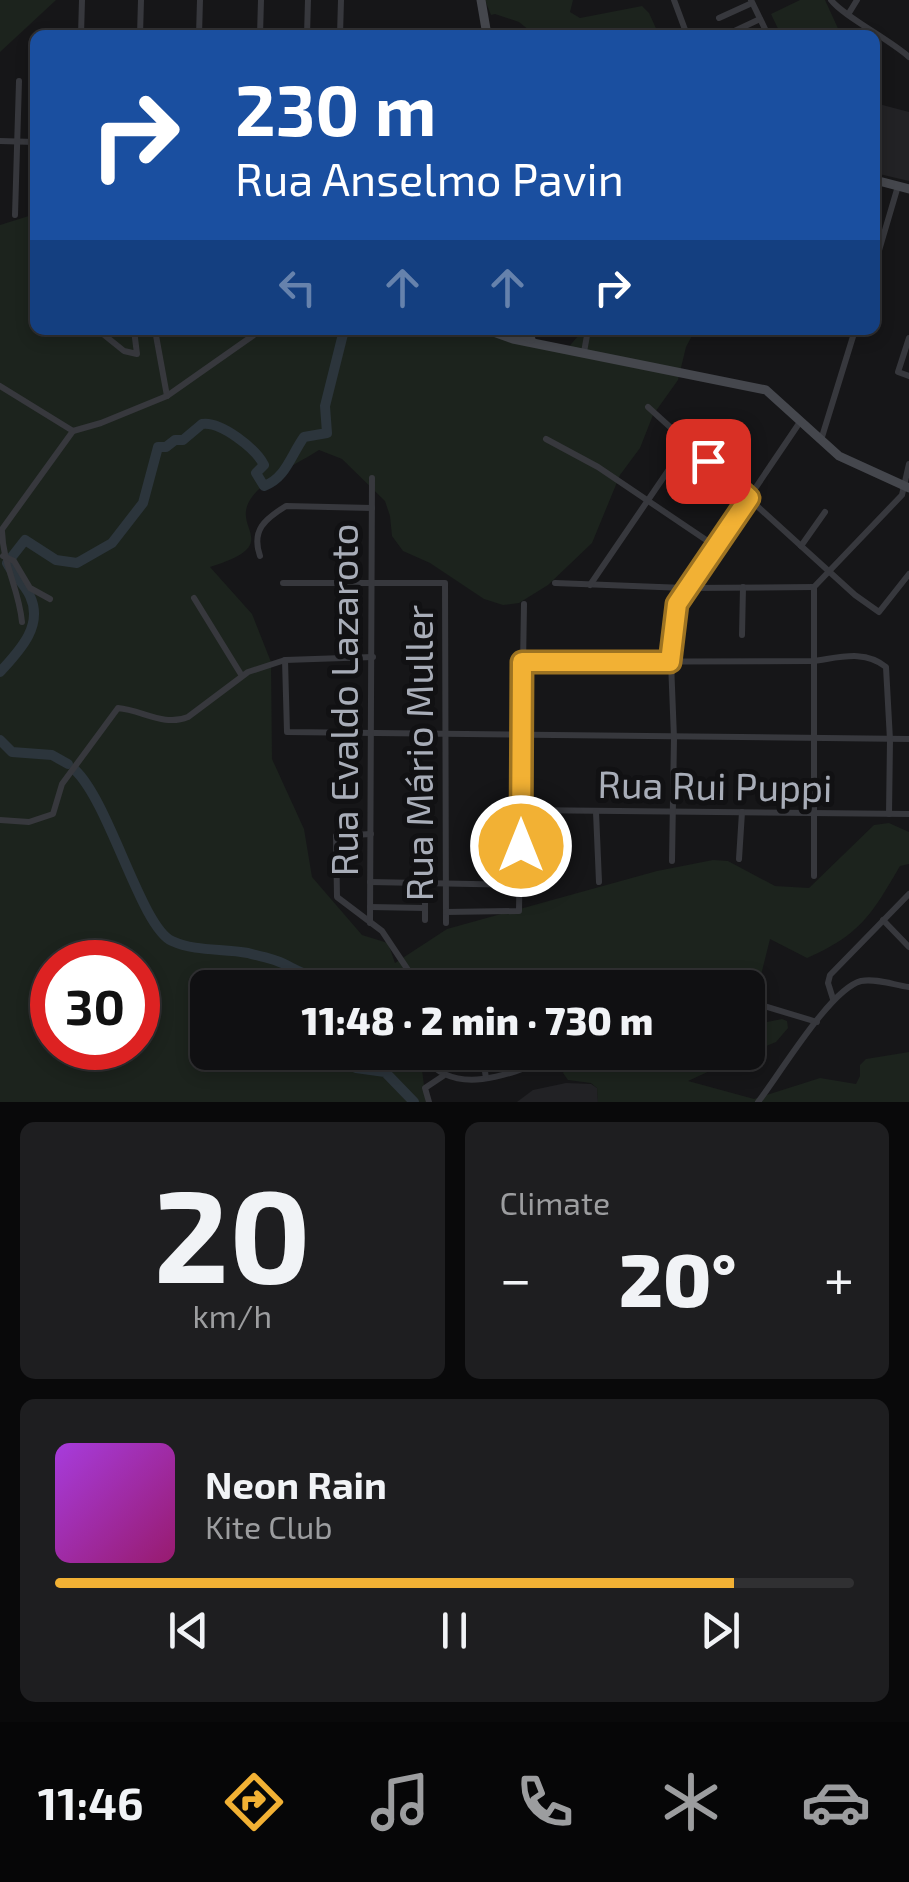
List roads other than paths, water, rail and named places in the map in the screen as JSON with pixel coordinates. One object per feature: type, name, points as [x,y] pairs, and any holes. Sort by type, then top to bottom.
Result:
[{"type":"main road","points":[[481,0],[486,30]]},
{"type":"main road","points":[[502,335],[766,390],[821,442],[856,466],[906,487]]},
{"type":"main road","points":[[526,335],[543,344]]},
{"type":"street","points":[[80,30],[82,0]]},
{"type":"street","points":[[140,30],[141,0]]},
{"type":"street","points":[[200,0],[200,30]]},
{"type":"street","points":[[260,30],[261,0]]},
{"type":"street","points":[[307,30],[308,0]]},
{"type":"street","points":[[340,30],[341,0]]},
{"type":"street","points":[[674,0],[685,30]]},
{"type":"street","points":[[831,0],[839,10],[874,30]]},
{"type":"street","points":[[849,13],[857,0]]},
{"type":"street","points":[[719,18],[752,1],[766,30]]},
{"type":"street","points":[[737,30],[760,19]]},
{"type":"street","points":[[880,34],[909,57]]},
{"type":"street","points":[[16,216],[19,82]]},
{"type":"street","points":[[0,141],[30,142]]},
{"type":"street","points":[[880,251],[904,187]]},
{"type":"street","points":[[105,335],[130,354],[136,354],[134,335]]},
{"type":"street","points":[[156,335],[166,396]]},
{"type":"street","points":[[22,622],[1,531],[73,431],[166,396],[254,335]]},
{"type":"street","points":[[584,352],[587,335]]},
{"type":"street","points":[[821,442],[853,335]]},
{"type":"street","points":[[909,338],[898,372],[909,376]]},
{"type":"street","points":[[0,386],[73,431]]},
{"type":"street","points":[[648,406],[828,572],[879,612],[909,574]]},
{"type":"street","points":[[672,862],[673,620],[685,588],[800,422]]},
{"type":"street","points":[[546,439],[598,468],[715,546]]},
{"type":"street","points":[[590,586],[687,442]]},
{"type":"street","points":[[554,583],[685,588],[814,586],[902,494],[909,464]]},
{"type":"street","name":"Rua Evaldo Lazaroto","points":[[370,922],[372,478]]},
{"type":"street","points":[[260,556],[255,542],[258,530],[286,506],[372,508]]},
{"type":"street","points":[[801,546],[825,512]]},
{"type":"street","points":[[4,556],[14,562],[30,588],[50,599]]},
{"type":"street","points":[[283,583],[373,582]]},
{"type":"street","name":"Rua Mário Muller","points":[[373,582],[444,583],[446,923]]},
{"type":"street","points":[[814,586],[814,876]]},
{"type":"street","points":[[742,635],[743,587]]},
{"type":"street","points":[[194,598],[242,676]]},
{"type":"street","points":[[446,912],[519,911],[524,604]]},
{"type":"street","points":[[522,662],[813,662],[866,656],[886,667],[890,814]]},
{"type":"street","points":[[0,820],[29,822],[53,814],[62,784],[118,708],[178,721],[242,676],[285,660],[372,658]]},
{"type":"street","points":[[285,660],[288,732],[909,739]]},
{"type":"street","name":"Rua Rui Puppi","points":[[521,810],[909,814]]},
{"type":"street","points":[[596,812],[598,882]]},
{"type":"street","points":[[739,859],[742,812]]},
{"type":"street","points":[[371,834],[336,836],[337,897],[382,931],[408,970]]},
{"type":"street","points":[[370,882],[521,885]]},
{"type":"street","points":[[425,884],[425,920]]},
{"type":"street","points":[[834,999],[828,983],[830,974],[909,894]]},
{"type":"street","points":[[370,907],[425,908]]},
{"type":"street","points":[[883,920],[909,947]]},
{"type":"street","points":[[758,1102],[834,999],[860,982],[871,980],[909,988]]},
{"type":"street","points":[[765,1005],[817,1022]]},
{"type":"street","points":[[435,1070],[468,1082],[511,1070]]},
{"type":"street","points":[[485,1070],[486,1078]]},
{"type":"street","points":[[428,1102],[425,1088],[443,1076]]},
{"type":"waterway","points":[[0,672],[27,637],[34,618],[30,596],[7,563],[25,540],[56,560],[77,563],[112,543],[143,503],[158,447],[183,440],[202,424],[228,431],[246,444],[264,465],[256,473],[264,486],[272,482],[283,472],[304,437],[327,433],[325,406],[343,335]]},
{"type":"waterway","points":[[0,740],[12,752],[52,755],[68,764]]},
{"type":"waterway","points":[[75,770],[101,809],[160,931],[172,941],[190,947],[270,958],[297,970]]},
{"type":"waterway","points":[[370,1070],[385,1072],[414,1102]]}]
